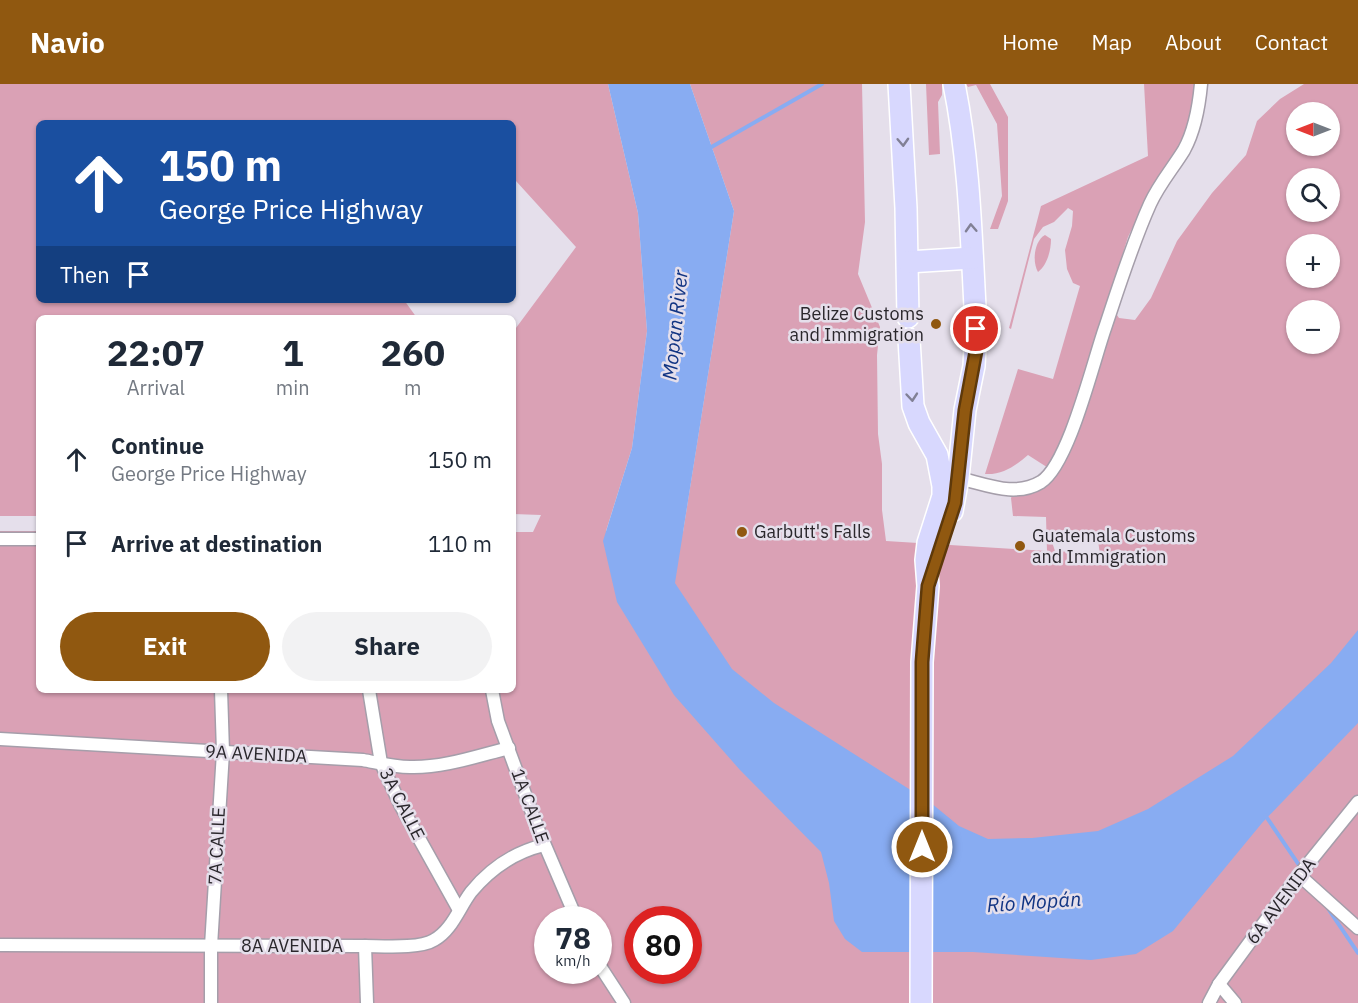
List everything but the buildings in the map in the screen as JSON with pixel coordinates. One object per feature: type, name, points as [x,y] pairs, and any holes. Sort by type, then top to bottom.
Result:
[{"type":"highway","points":[[898,84],[908,262],[908,317]]},
{"type":"highway","points":[[954,84],[967,167],[975,307]]},
{"type":"highway","points":[[908,262],[972,258]]},
{"type":"highway","points":[[921,993],[922,662],[928,586],[926,560],[936,543],[943,496],[950,477],[965,410],[976,351],[976,329]]},
{"type":"highway","points":[[909,339],[913,406],[919,423],[950,477]]},
{"type":"street","points":[[950,477],[997,488],[1022,489],[1042,481],[1054,469],[1076,418],[1104,328],[1151,201],[1184,149],[1193,128],[1201,84]]},
{"type":"street","points":[[0,539],[36,539]]},
{"type":"street","name":"7A CALLE","points":[[211,1003],[211,946],[223,752],[221,693]]},
{"type":"street","name":"3A CALLE","points":[[369,693],[381,763],[393,791],[459,910]]},
{"type":"street","name":"1A CALLE","points":[[493,693],[498,721],[544,845],[571,906]]},
{"type":"street","name":"9A AVENIDA","points":[[0,740],[363,760],[412,768],[431,766],[509,748]]},
{"type":"street","name":"6A AVENIDA","points":[[1209,1003],[1220,984],[1299,875],[1358,802]]},
{"type":"street","name":"8A AVENIDA","points":[[0,945],[365,946],[421,944],[434,941],[445,931],[471,892],[503,861],[530,848],[544,845]]},
{"type":"street","points":[[1299,875],[1358,928]]},
{"type":"street","points":[[365,946],[367,1003]]},
{"type":"street","points":[[612,984],[624,1003]]},
{"type":"street","points":[[1220,984],[1235,1003]]},
{"type":"shaded area","points":[[0,84],[608,84],[638,213],[647,331],[632,448],[606,531],[683,532],[734,211],[690,84],[862,84],[865,222],[858,274],[880,327],[877,355],[878,434],[886,541],[1047,551],[1046,517],[1013,516],[1011,498],[1013,494],[1053,471],[1028,455],[1008,469],[985,474],[1018,369],[1053,379],[1080,286],[1073,283],[1067,269],[1065,250],[1072,226],[1073,211],[1068,208],[1054,222],[1043,227],[1034,239],[1011,329],[1009,328],[1041,206],[1148,156],[1144,84],[1202,84],[1185,139],[1154,184],[1128,237],[1115,279],[1111,306],[1119,318],[1135,320],[1151,298],[1177,241],[1212,193],[1246,155],[1257,121],[1280,99],[1304,84],[1358,84],[1358,1003],[0,1003],[0,531],[36,531],[36,693],[516,693],[516,532],[533,532],[541,515],[516,514],[516,328],[576,247],[516,181],[516,120],[36,120],[36,303],[406,303],[415,315],[36,315],[36,516],[0,516]],"holes":[[[1098,541],[1100,554],[1055,551],[1052,542]]]},
{"type":"shaded area","points":[[926,84],[942,84],[942,95],[938,102],[940,154],[929,155]]},
{"type":"shaded area","points":[[966,84],[990,84],[1008,117],[1008,201],[998,229],[990,229],[1002,196],[997,124],[976,85],[968,87]]},
{"type":"shaded area","points":[[1045,235],[1051,239],[1050,248],[1046,262],[1038,272],[1035,252],[1038,242]]},
{"type":"water","points":[[608,84],[690,84],[734,211],[675,583],[732,669],[774,703],[931,803],[959,826],[988,839],[1032,838],[1098,831],[1148,809],[1233,756],[1331,663],[1358,630],[1358,723],[1262,823],[1173,931],[1136,954],[1091,960],[973,952],[862,952],[845,939],[834,921],[829,883],[821,852],[740,770],[674,695],[617,602],[603,541],[632,448],[647,331],[638,213]]},
{"type":"waterway","points":[[708,149],[822,84]]},
{"type":"waterway","points":[[1265,815],[1301,868]]},
{"type":"waterway","points":[[1327,907],[1358,953]]},
{"type":"place","name":"Belize Customs and Immigration","points":[[936,324]]},
{"type":"place","name":"Garbutt's Falls","points":[[742,532]]},
{"type":"place","name":"Guatemala Customs and Immigration","points":[[1020,546]]},
{"type":"route","points":[[922,847],[922,662],[928,586],[955,503],[965,410],[976,351],[976,329]]},
{"type":"water label","name":"Mopan River","points":[[675,325]]},
{"type":"water label","name":"Río Mopán","points":[[1034,902]]}]
